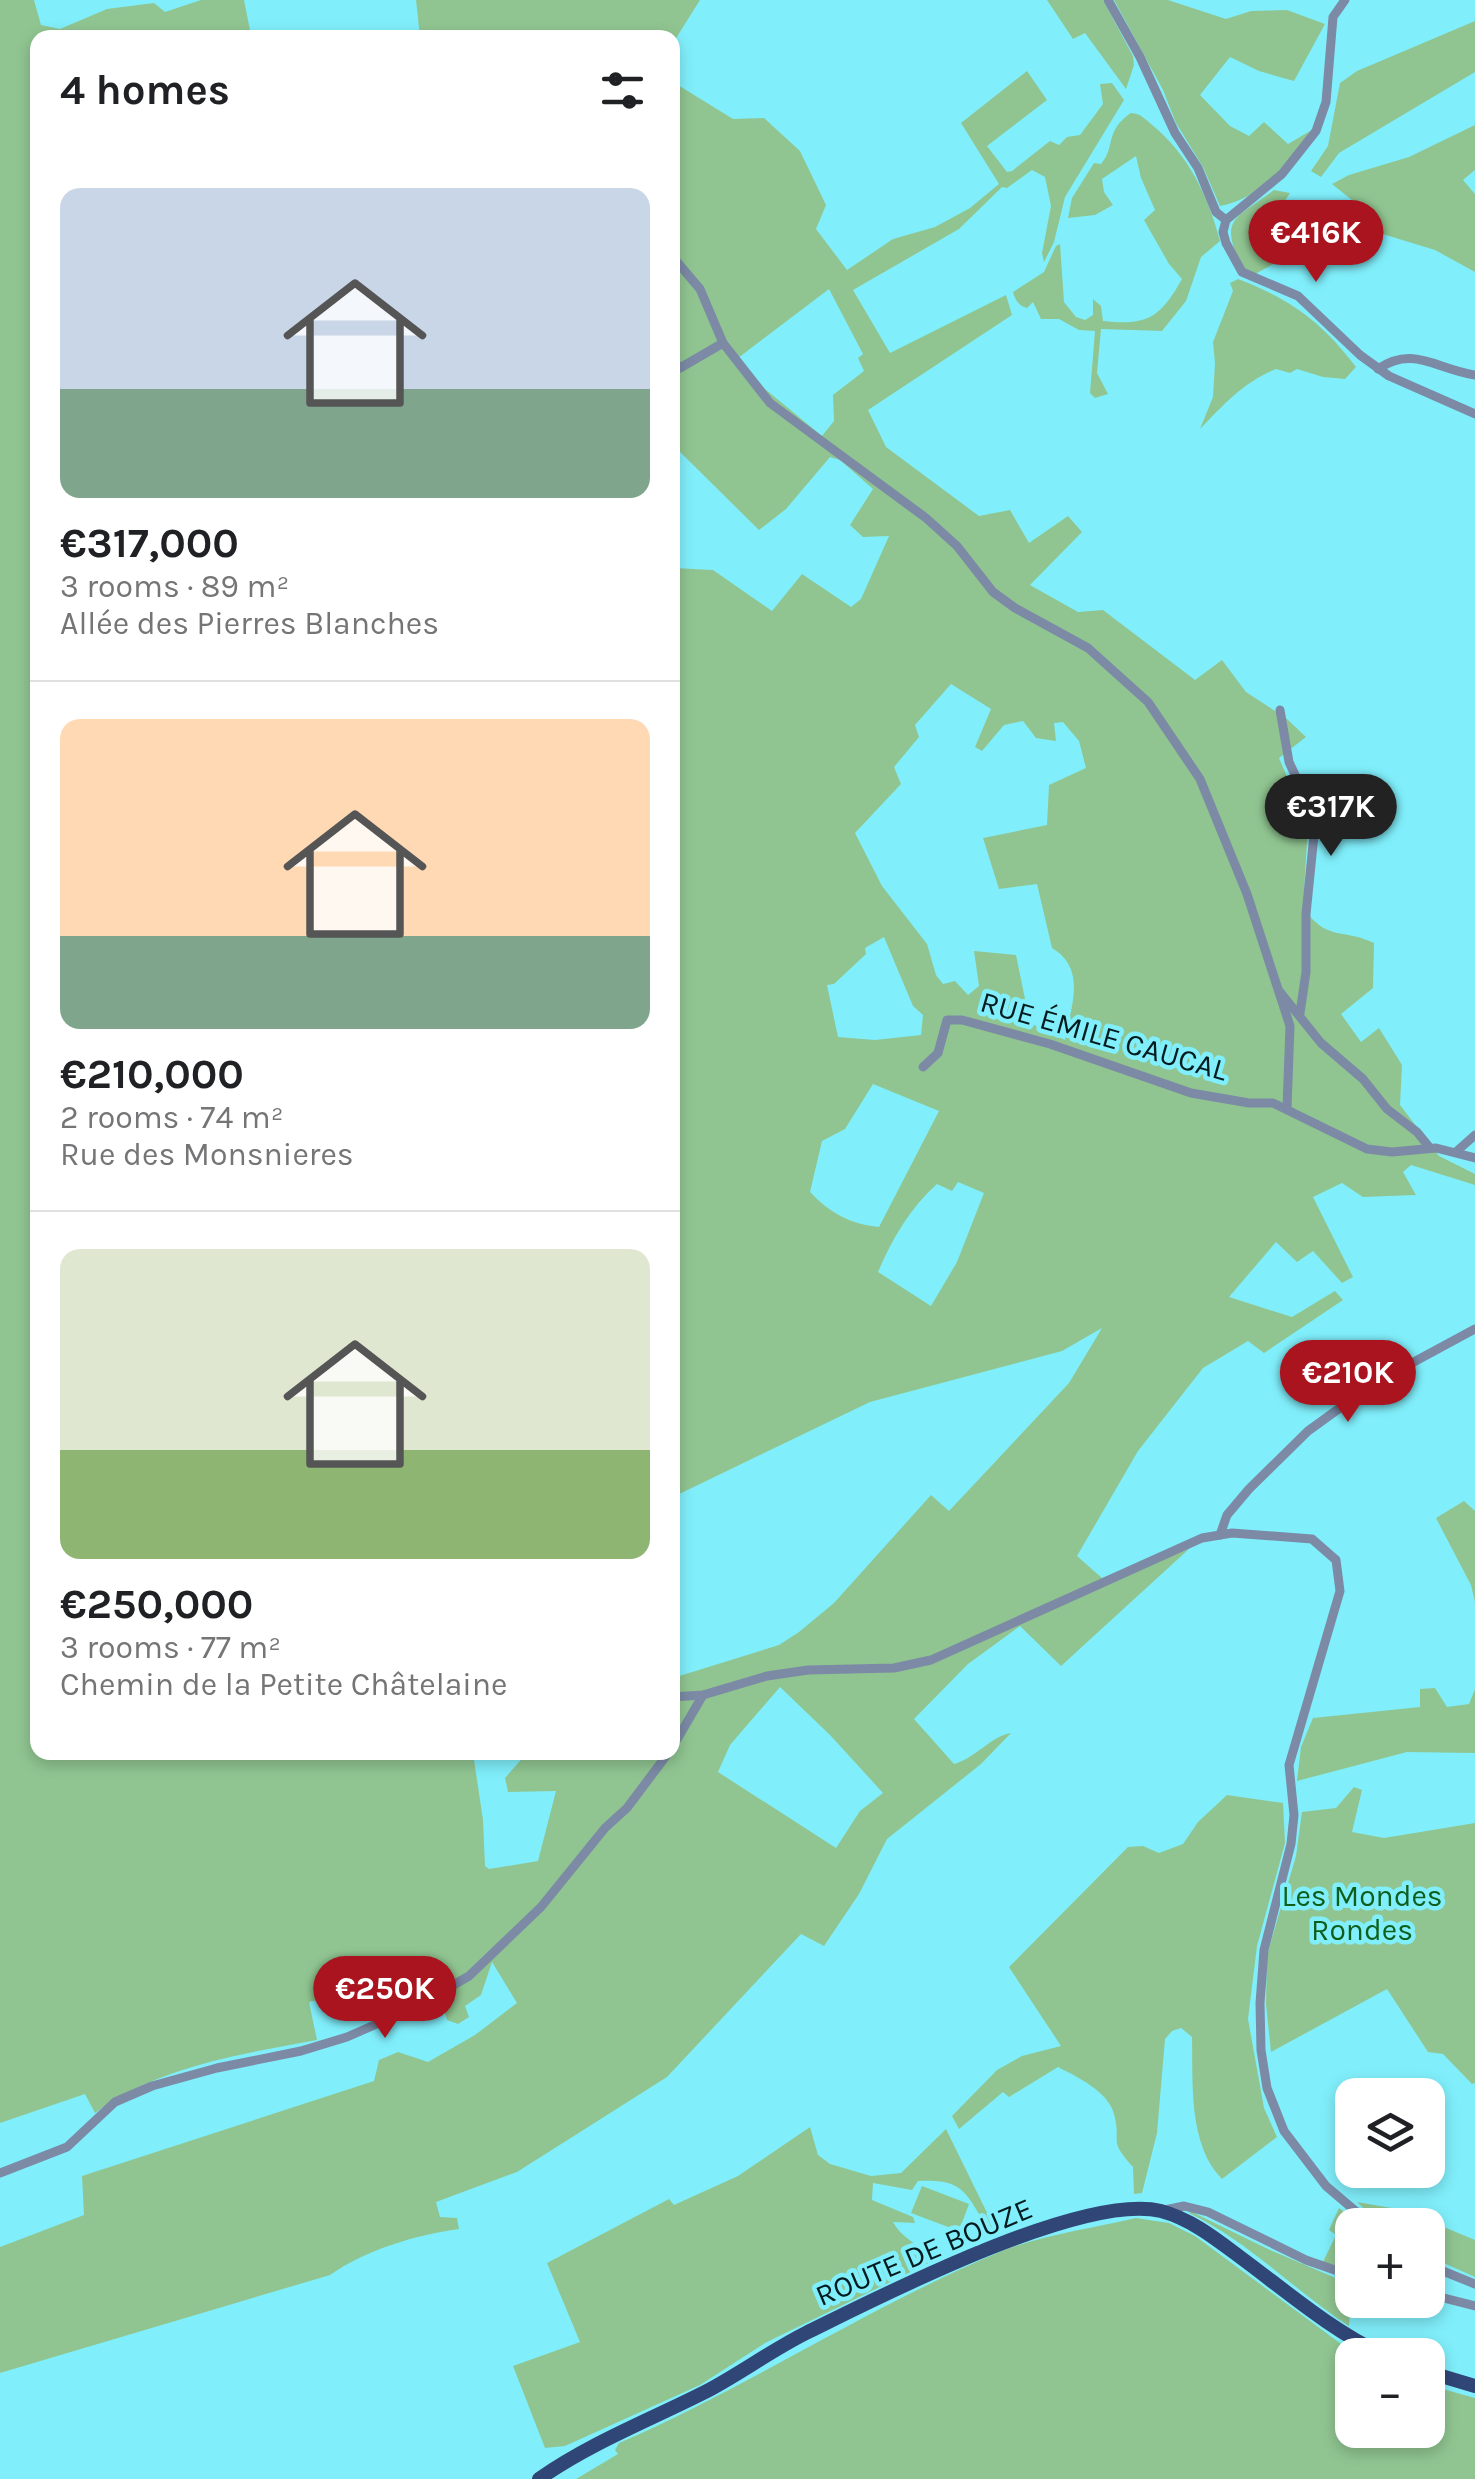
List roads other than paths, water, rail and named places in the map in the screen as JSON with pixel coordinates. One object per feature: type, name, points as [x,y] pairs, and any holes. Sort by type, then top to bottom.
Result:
[{"type":"main road","name":"ROUTE DE BOUZE","points":[[539,2479],[603,2438],[708,2390],[804,2334],[987,2249],[1092,2214],[1130,2209],[1160,2211],[1210,2235],[1354,2338]]},
{"type":"main road","points":[[1445,2377],[1475,2386]]},
{"type":"street","points":[[1108,0],[1175,133],[1198,168],[1216,212],[1226,220]]},
{"type":"street","points":[[1345,0],[1334,16],[1326,102],[1316,131],[1282,174],[1226,220],[1224,238],[1237,268],[1309,304],[1378,369],[1475,414]]},
{"type":"street","points":[[680,265],[700,289],[724,343],[770,403],[926,518],[957,546],[993,592],[1088,648],[1148,702],[1200,779],[1248,894],[1290,1026],[1287,1108]]},
{"type":"street","points":[[680,368],[724,343]]},
{"type":"street","points":[[1378,369],[1401,357],[1412,357],[1475,375]]},
{"type":"street","points":[[1280,710],[1289,762],[1310,806],[1314,835],[1300,1013]]},
{"type":"street","points":[[1278,990],[1321,1042],[1430,1148],[1475,1158]]},
{"type":"street","name":"RUE ÉMILE CAUCAL","points":[[923,1067],[938,1053],[948,1020],[962,1020],[1040,1041],[1190,1093],[1273,1103],[1355,1145],[1383,1152],[1430,1148]]},
{"type":"street","points":[[1457,1151],[1475,1134]]},
{"type":"street","points":[[1220,1534],[1227,1515],[1249,1489],[1308,1431],[1373,1384],[1475,1329]]},
{"type":"street","points":[[680,1696],[704,1695],[767,1676],[808,1670],[894,1668],[931,1660],[1202,1538],[1232,1532],[1312,1539],[1336,1560],[1340,1591],[1289,1765],[1294,1815],[1264,1950],[1261,2050],[1267,2088],[1284,2131],[1326,2186],[1352,2208]]},
{"type":"street","points":[[680,1735],[704,1695]]},
{"type":"street","points":[[0,2173],[67,2147],[116,2102],[152,2086],[346,2037],[415,2007],[470,1976],[542,1907],[663,1760]]},
{"type":"street","points":[[1160,2211],[1184,2206],[1208,2212],[1335,2270]]},
{"type":"street","points":[[1445,2271],[1475,2284]]},
{"type":"street","points":[[1445,2298],[1475,2306]]},
{"type":"park label","name":"Les Mondes Rondes","points":[[1362,1913]]}]
